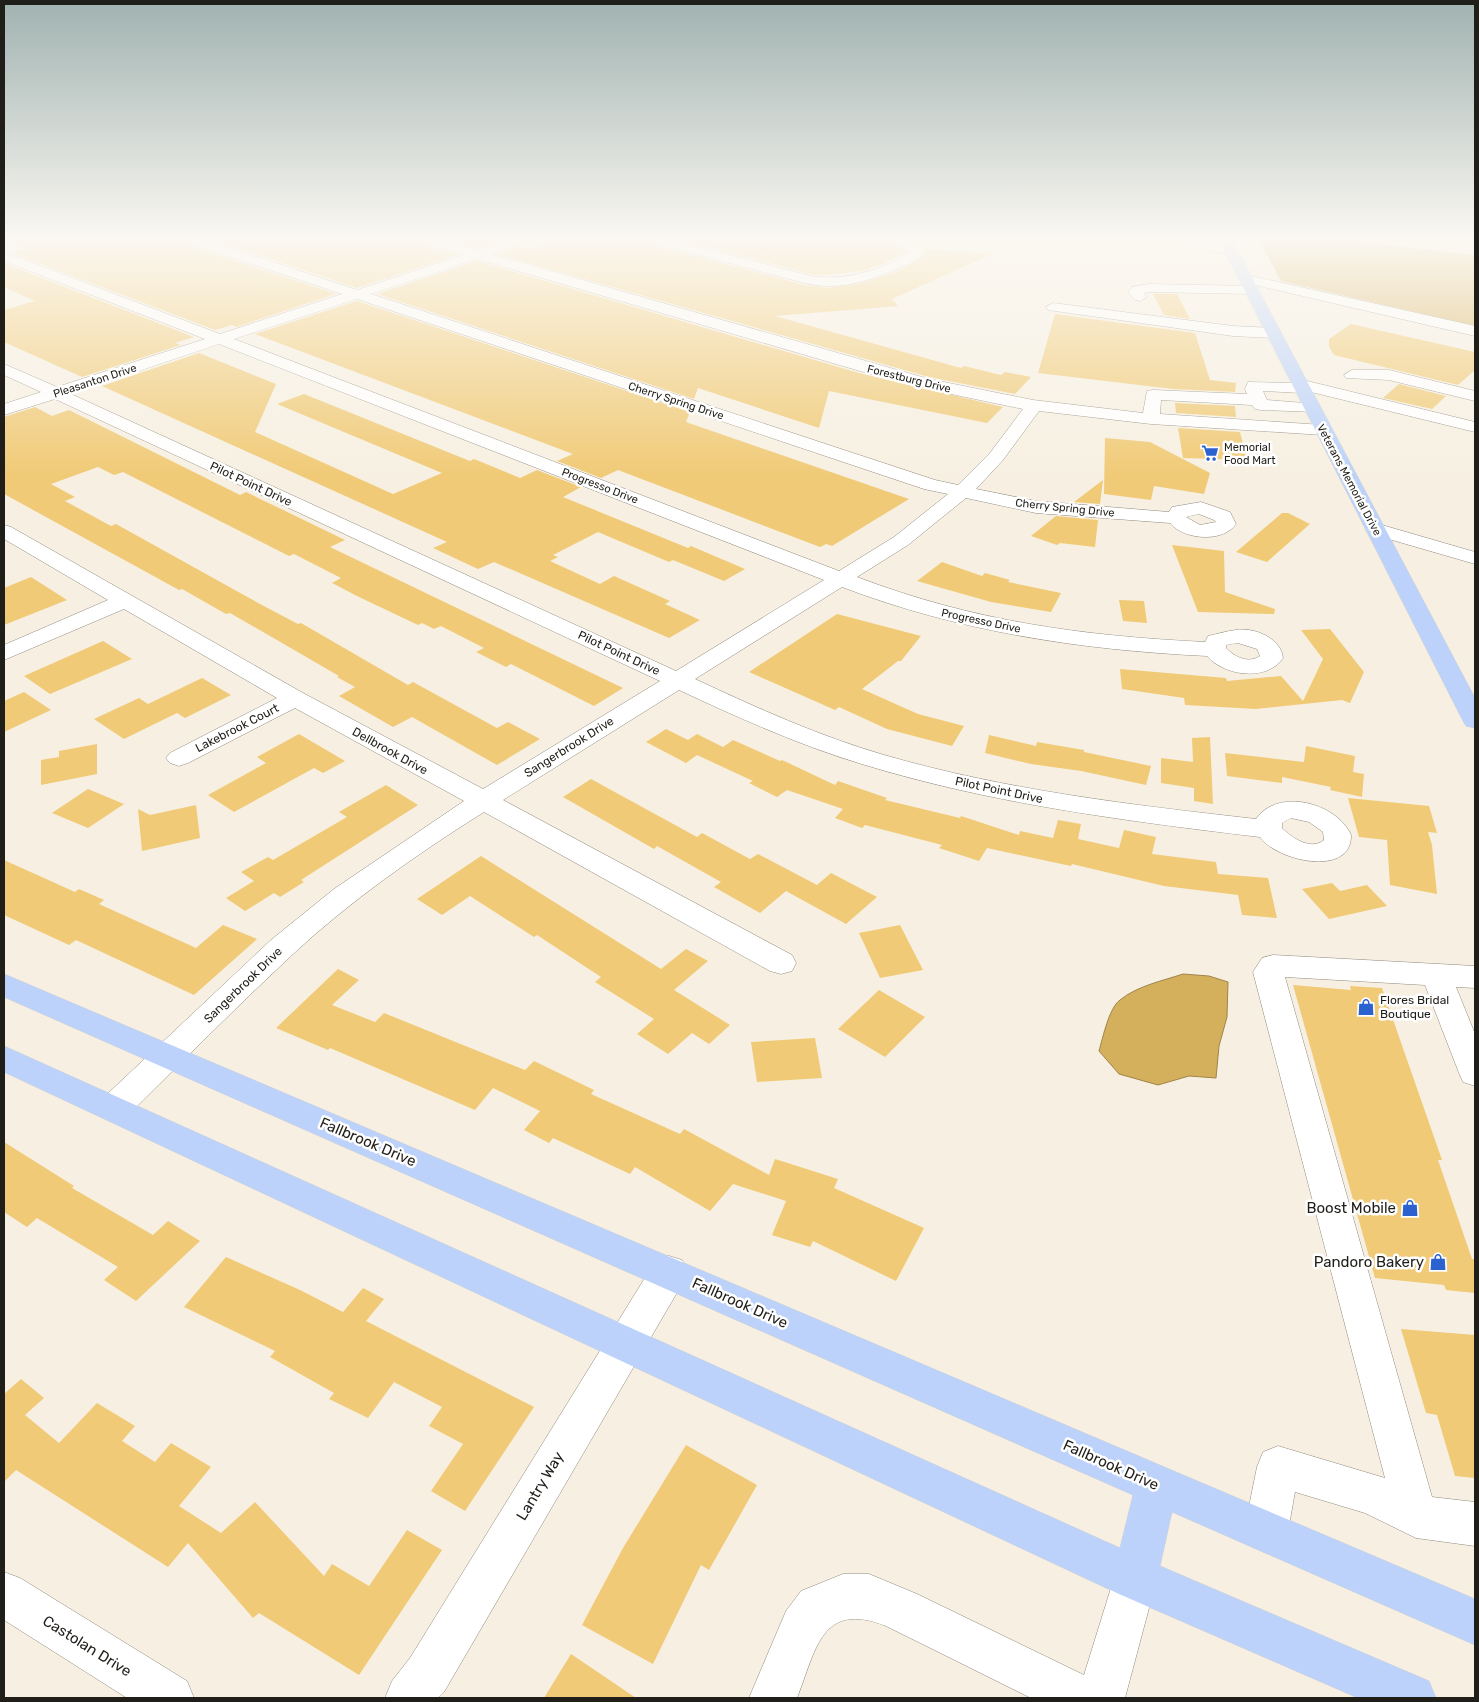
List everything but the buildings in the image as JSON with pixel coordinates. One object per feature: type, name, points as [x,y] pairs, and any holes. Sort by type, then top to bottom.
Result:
[{"type":"main road","name":"Veterans Memorial Drive","points":[[1266,317],[1311,408],[1475,721]]},
{"type":"main road","name":"Fallbrook Drive","points":[[4,984],[1475,1622]]},
{"type":"main road","points":[[4,1058],[626,1342],[1135,1578],[1412,1698]]},
{"type":"main road","points":[[1135,1578],[1157,1485]]},
{"type":"street","name":"Progresso Drive","points":[[163,317],[886,596],[952,616],[1004,628],[1136,645],[1214,649]]},
{"type":"street","name":"Pleasanton Drive","points":[[4,410],[289,317]]},
{"type":"street","name":"Cherry Spring Drive","points":[[424,317],[895,474],[963,492],[1036,507],[1176,518]]},
{"type":"street","name":"Forestburg Drive","points":[[692,317],[866,368],[938,386],[1035,405],[1150,419],[1323,430]]},
{"type":"street","points":[[1131,317],[1233,331],[1274,333]]},
{"type":"street","points":[[1383,317],[1450,331],[1475,331]]},
{"type":"street","points":[[1450,331],[1475,342]]},
{"type":"street","name":"Pilot Point Drive","points":[[4,369],[752,715],[826,744],[914,771],[1029,797],[1103,809],[1268,829]]},
{"type":"street","points":[[1214,424],[1214,418],[1250,420],[1257,415],[1260,402],[1254,386],[1298,381],[1327,374],[1389,375],[1475,396]]},
{"type":"street","points":[[1352,375],[1364,400]]},
{"type":"street","points":[[1298,381],[1475,428]]},
{"type":"street","points":[[1150,419],[1153,395],[1260,402],[1311,408]]},
{"type":"street","name":"Sangerbrook Drive","points":[[114,1108],[282,947],[344,896],[444,826],[901,541],[963,492],[992,461],[1017,425],[1035,405]]},
{"type":"street","points":[[1375,529],[1475,558]]},
{"type":"street","name":"Dellbrook Drive","points":[[4,531],[294,698],[781,963]]},
{"type":"street","points":[[4,653],[125,600]]},
{"type":"street","name":"Lakebrook Court","points":[[178,758],[294,698]]},
{"type":"street","points":[[1416,1516],[1268,972],[1273,966],[1475,977]]},
{"type":"street","points":[[1436,975],[1475,1073]]},
{"type":"street","name":"Lantry Way","points":[[409,1698],[427,1675],[669,1272]]},
{"type":"street","points":[[1266,1531],[1278,1466],[1372,1494],[1416,1516],[1475,1524]]},
{"type":"street","points":[[1101,1698],[1135,1578]]},
{"type":"street","name":"Castolan Drive","points":[[4,1594],[170,1698]]},
{"type":"street","points":[[773,1698],[802,1627],[817,1607],[843,1596],[869,1597],[901,1610],[1081,1698]]},
{"type":"shaded area","points":[[1438,317],[1475,317],[1475,326]]},
{"type":"shaded area","points":[[1183,974],[1209,976],[1228,982],[1227,1017],[1219,1046],[1216,1078],[1189,1076],[1158,1085],[1119,1074],[1099,1051],[1107,1023],[1116,1004],[1127,995],[1142,987]]},
{"type":"place","name":"Memorial Food Mart","points":[[1210,453]]},
{"type":"place","name":"Flores Bridal Boutique","points":[[1366,1007]]},
{"type":"place","name":"Boost Mobile","points":[[1410,1208]]},
{"type":"place","name":"Pandoro Bakery","points":[[1438,1262]]}]
